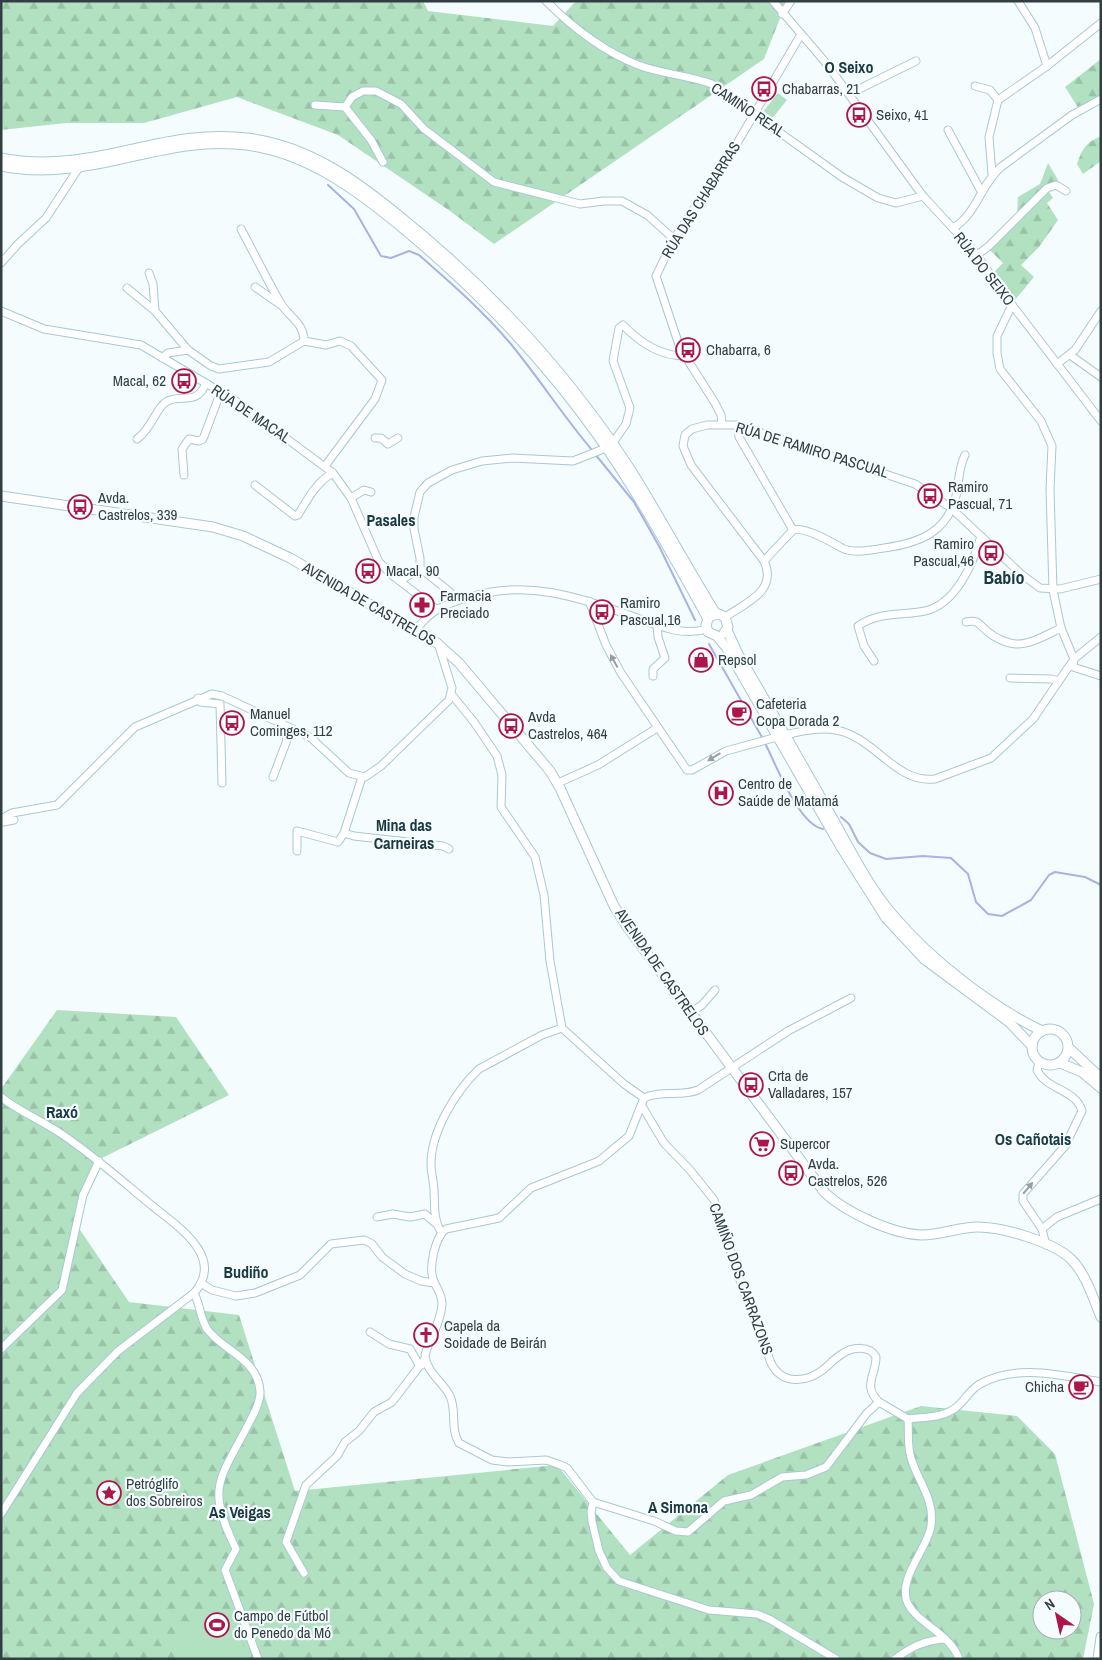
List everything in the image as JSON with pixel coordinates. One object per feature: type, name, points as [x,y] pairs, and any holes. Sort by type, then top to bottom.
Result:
[{"type":"main road","points":[[1,158],[33,163],[70,162],[184,139],[218,136],[271,142],[315,158],[339,172],[396,213],[484,291],[552,364],[606,448]]},
{"type":"main road","points":[[1,166],[24,170],[78,169],[185,146],[231,144],[256,146],[284,153],[323,170],[391,218],[485,302],[546,369],[658,515],[712,616],[707,629],[711,634],[717,636],[726,647],[858,876],[886,918],[924,959],[1010,1022],[1032,1046],[1035,1057],[1039,1062],[1050,1066],[1060,1063],[1069,1048]]},
{"type":"main road","name":"AVENIDA DE CASTRELOS","points":[[1,496],[203,525],[233,532],[334,582],[438,643],[487,695],[543,762],[558,783],[618,913],[731,1069],[825,1193],[844,1208],[909,1234],[924,1235],[979,1227],[1010,1232],[1046,1245],[1071,1259],[1078,1268],[1101,1316]]},
{"type":"main road","points":[[712,616],[725,617],[728,623],[727,630],[777,737],[892,914],[918,943],[948,969],[1025,1023],[1042,1031]]},
{"type":"main road","points":[[717,636],[727,630]]},
{"type":"main road","points":[[1032,1046],[1037,1035],[1042,1031],[1052,1029],[1062,1034],[1069,1048],[1101,1078]]},
{"type":"main road","points":[[1060,1063],[1082,1072],[1101,1088]]},
{"type":"main road","points":[[1098,1659],[1101,1637]]},
{"type":"street","name":"CAMIÑO REAL","points":[[546,1],[561,16],[603,48],[639,65],[694,77],[712,84],[755,112],[842,177],[878,198],[896,203],[923,196]]},
{"type":"street","name":"RÚA DO SEIXO","points":[[773,1],[800,36],[826,63],[923,196],[977,255],[1012,305],[1101,421]]},
{"type":"street","points":[[782,14],[791,1]]},
{"type":"street","points":[[1018,1],[1035,28],[1048,66]]},
{"type":"street","points":[[992,174],[989,137],[998,100],[1048,66],[1101,23]]},
{"type":"street","name":"RÚA DAS CHABARRAS","points":[[722,424],[721,415],[715,403],[685,356],[656,276],[674,239],[755,112],[800,36]]},
{"type":"street","points":[[849,94],[916,62]]},
{"type":"street","points":[[975,86],[990,90],[998,100]]},
{"type":"street","points":[[344,107],[352,97],[363,91],[376,91],[401,104],[424,129],[494,182],[580,204],[604,201],[622,202],[647,215],[674,239]]},
{"type":"street","points":[[953,228],[970,216],[981,191],[992,174],[1072,115],[1101,98]]},
{"type":"street","points":[[314,105],[344,107],[370,140],[383,162]]},
{"type":"street","points":[[948,130],[981,191]]},
{"type":"street","points":[[1,264],[18,244],[46,218],[78,169]]},
{"type":"street","points":[[977,255],[989,246],[1047,188],[1056,185],[1066,191]]},
{"type":"street","points":[[241,229],[281,305]]},
{"type":"street","points":[[149,273],[153,284],[155,311]]},
{"type":"street","points":[[254,287],[281,305],[299,323],[304,341]]},
{"type":"street","points":[[126,288],[155,311],[188,350],[211,366],[225,369],[244,364],[269,362],[304,341],[326,346],[340,341],[351,346],[382,380],[375,399],[325,466]]},
{"type":"street","points":[[1012,305],[997,336],[997,353],[1000,369],[1041,421],[1052,446],[1050,489],[1053,590],[1061,628],[1074,659],[1073,667],[1101,676]]},
{"type":"street","name":"RÚA DE MACAL","points":[[1,311],[44,329],[141,345],[221,391],[333,473],[351,498],[379,562],[436,609]]},
{"type":"street","points":[[1057,364],[1070,355],[1101,311]]},
{"type":"street","points":[[420,568],[414,517],[420,492],[428,483],[452,470],[482,461],[512,458],[573,462],[606,448],[626,424],[630,408],[614,362],[619,328],[623,325],[634,337],[665,355],[685,356]]},
{"type":"street","points":[[162,358],[168,353],[188,350]]},
{"type":"street","points":[[1070,355],[1101,377]]},
{"type":"street","points":[[137,439],[149,429],[163,404],[174,399],[192,398],[206,384]]},
{"type":"street","points":[[184,476],[182,449],[189,439],[200,441],[203,439],[221,391]]},
{"type":"street","name":"RÚA DE RAMIRO PASCUAL","points":[[764,561],[697,474],[684,451],[685,436],[692,429],[722,424],[738,425],[902,478],[929,492],[951,508],[1029,581],[1040,588],[1053,590]]},
{"type":"street","points":[[738,425],[739,438],[793,530]]},
{"type":"street","points":[[375,438],[381,438],[388,444],[398,438]]},
{"type":"street","points":[[725,617],[763,589],[768,578],[764,561],[793,530],[798,528],[828,539],[845,550],[879,549],[923,540],[935,531],[951,508],[957,491],[961,464],[966,454]]},
{"type":"street","points":[[254,485],[294,516],[298,515],[312,493],[327,476],[333,473]]},
{"type":"street","points":[[351,498],[364,490],[372,492]]},
{"type":"street","points":[[874,660],[864,646],[858,626],[869,618],[926,611],[946,602],[970,567],[981,536]]},
{"type":"street","points":[[400,581],[420,568]]},
{"type":"street","points":[[420,568],[450,592],[453,602]]},
{"type":"street","points":[[1053,590],[1101,579]]},
{"type":"street","points":[[416,630],[430,613],[436,609],[490,591],[513,588],[548,591],[589,601],[657,625],[682,631],[707,629]]},
{"type":"street","points":[[589,601],[606,646],[657,728],[684,768],[689,771],[726,751],[809,730],[828,729],[848,733],[873,748],[896,768],[925,780],[935,779],[991,758],[999,753],[1033,719],[1074,659],[1101,637]]},
{"type":"street","points":[[966,622],[974,620],[980,622],[988,632],[1009,643],[1017,644],[1026,643],[1061,628]]},
{"type":"street","points":[[653,676],[653,669],[665,658],[658,638],[657,625]]},
{"type":"street","points":[[438,643],[452,695],[492,747],[501,769],[501,807],[535,857],[544,894],[550,961],[562,1028],[643,1102]]},
{"type":"street","points":[[1010,678],[1052,679],[1059,681]]},
{"type":"street","points":[[1,819],[18,812],[58,805],[129,732],[141,724],[198,698],[212,694],[222,696],[313,739],[349,772],[362,777],[371,774],[381,766],[452,695]]},
{"type":"street","points":[[198,698],[200,702],[220,704],[222,783]]},
{"type":"street","points":[[273,777],[288,740],[283,724]]},
{"type":"street","points":[[558,783],[593,768],[657,728]]},
{"type":"street","points":[[297,851],[297,831],[338,842],[344,833],[362,777]]},
{"type":"street","points":[[1,819],[3,822],[14,820]]},
{"type":"street","points":[[344,833],[354,836],[444,846],[449,850]]},
{"type":"street","points":[[690,1013],[702,1005],[715,990]]},
{"type":"street","points":[[304,1573],[286,1542],[306,1485],[337,1456],[345,1442],[359,1431],[374,1412],[392,1402],[423,1362],[440,1316],[442,1302],[440,1292],[432,1276],[434,1251],[441,1232],[446,1229],[499,1218],[531,1188],[600,1161],[629,1136],[643,1102],[650,1096],[692,1093],[710,1085],[788,1031],[851,998]]},
{"type":"street","points":[[435,1223],[431,1164],[434,1142],[444,1117],[470,1077],[479,1069],[542,1035],[562,1028]]},
{"type":"street","points":[[1039,1062],[1037,1070],[1043,1080],[1066,1092],[1080,1105],[1082,1111],[1065,1146],[1023,1194],[1022,1201],[1042,1229],[1046,1245]]},
{"type":"street","points":[[1,1097],[50,1126],[100,1161],[187,1233],[203,1259],[204,1268],[201,1284],[194,1293],[118,1351],[77,1393],[1,1514]]},
{"type":"street","name":"CAMIÑO DOS CARRAZONS","points":[[643,1102],[664,1143],[690,1170],[714,1200],[740,1280],[771,1363],[778,1373],[783,1377],[801,1380],[824,1369],[843,1352],[870,1350],[876,1357],[870,1387],[873,1396],[879,1402]]},
{"type":"street","points":[[1,1349],[62,1290],[83,1195],[100,1161]]},
{"type":"street","points":[[1042,1229],[1057,1217],[1101,1198]]},
{"type":"street","points":[[377,1217],[393,1214],[410,1217],[425,1214],[441,1232]]},
{"type":"street","points":[[201,1284],[212,1290],[236,1296],[255,1294],[300,1275],[331,1244],[364,1240],[372,1244],[387,1261],[406,1274],[421,1281],[434,1283]]},
{"type":"street","points":[[194,1293],[208,1329],[251,1366],[260,1391],[253,1416],[224,1469],[219,1486],[218,1502],[236,1549],[225,1570],[258,1659]]},
{"type":"street","points":[[370,1332],[389,1344],[410,1349],[418,1363],[423,1362]]},
{"type":"street","points":[[423,1362],[452,1401],[454,1429],[459,1443],[492,1460],[508,1462],[546,1460],[558,1464],[567,1468],[593,1502],[654,1521],[676,1531],[688,1532],[729,1498],[751,1495],[782,1478],[806,1475],[826,1467],[834,1460],[868,1413],[879,1402],[908,1420],[946,1413],[958,1406],[982,1383],[1013,1375],[1044,1373],[1101,1382]]},
{"type":"street","points":[[908,1420],[910,1455],[930,1499],[932,1523],[929,1536],[914,1562],[906,1596],[912,1610],[956,1650],[960,1659]]},
{"type":"street","points":[[593,1502],[592,1521],[600,1551],[607,1568],[619,1581],[709,1610],[757,1614],[771,1620],[836,1659]]},
{"type":"street","points":[[895,1659],[915,1645],[932,1640],[945,1639]]},
{"type":"green space","points":[[1,1],[423,1],[428,11],[553,26],[576,1],[789,1],[784,8],[764,59],[494,244],[450,211],[338,135],[237,97],[144,123],[66,123],[1,130]]},
{"type":"green space","points":[[1101,59],[1101,97],[1079,109],[1065,87]]},
{"type":"green space","points":[[778,93],[787,100],[771,120],[762,113]]},
{"type":"green space","points":[[1101,136],[1101,161],[1083,174],[1077,164],[1081,154],[1091,141]]},
{"type":"green space","points":[[1048,163],[1058,180],[1049,192],[1053,198],[1047,203],[1058,220],[1039,247],[1021,265],[1034,277],[1015,300],[1000,284],[1002,282],[994,272],[1003,263],[989,249],[1017,214],[1018,197],[1040,184]]},
{"type":"green space","points":[[57,1010],[176,1017],[229,1095],[96,1161],[76,1224],[129,1302],[239,1315],[295,1491],[557,1465],[630,1555],[728,1475],[921,1406],[1017,1416],[1055,1454],[1094,1604],[1083,1659],[1,1659],[1,1089]]},
{"type":"green space","name":"Campo de Fútbol do Penedo da Mó","points":[[230,1613],[249,1659],[179,1659],[170,1638]]},
{"type":"waterway","points":[[328,185],[354,209],[381,256],[391,258],[409,251],[419,255],[478,308],[510,343],[592,450]]},
{"type":"waterway","points":[[595,454],[634,502],[659,546],[695,620]]},
{"type":"waterway","points":[[709,644],[763,739]]},
{"type":"waterway","points":[[765,743],[797,806],[814,825],[823,829]]},
{"type":"waterway","points":[[841,817],[849,824],[858,842],[870,853],[886,859],[923,856],[951,858],[968,874],[976,902],[988,914],[1002,916],[1031,900],[1049,875],[1055,872],[1085,877],[1101,885]]},
{"type":"place","name":"Chabarras, 21","points":[[764,89]]},
{"type":"place","name":"Seixo, 41","points":[[859,115]]},
{"type":"place","name":"Chabarra, 6","points":[[688,350]]},
{"type":"place","name":"Macal, 62","points":[[184,381]]},
{"type":"place","name":"Ramiro Pascual, 71","points":[[930,496]]},
{"type":"place","name":"Avda. Castrelos, 339","points":[[80,507]]},
{"type":"place","name":"Ramiro Pascual,46","points":[[991,553]]},
{"type":"place","name":"Macal, 90","points":[[368,571]]},
{"type":"place","name":"Farmacia Preciado","points":[[422,605]]},
{"type":"place","name":"Ramiro Pascual,16","points":[[602,612]]},
{"type":"place","name":"Repsol","points":[[701,660]]},
{"type":"place","name":"Cafeteria Copa Dorada 2","points":[[739,713]]},
{"type":"place","name":"Manuel Cominges, 112","points":[[232,723]]},
{"type":"place","name":"Avda Castrelos, 464","points":[[511,726]]},
{"type":"place","name":"Centro de Saúde de Matamá","points":[[721,793]]},
{"type":"place","name":"Crta de Valladares, 157","points":[[751,1085]]},
{"type":"place","name":"Supercor","points":[[762,1144]]},
{"type":"place","name":"Avda. Castrelos, 526","points":[[791,1173]]},
{"type":"place","name":"Capela da Soidade de Beirán","points":[[426,1335]]},
{"type":"place","name":"Chicha","points":[[1081,1387]]},
{"type":"place","name":"Petróglifo dos Sobreiros","points":[[109,1493]]},
{"type":"place","name":"Campo de Fútbol do Penedo da Mó","points":[[217,1625]]},
{"type":"district","name":"O Seixo","points":[[849,67]]},
{"type":"district","name":"Pasales","points":[[391,520]]},
{"type":"district","name":"Babío","points":[[1004,578]]},
{"type":"district","name":"Mina das Carneiras","points":[[404,834]]},
{"type":"district","name":"Raxó","points":[[62,1112]]},
{"type":"district","name":"Os Cañotais","points":[[1033,1139]]},
{"type":"district","name":"Budiño","points":[[246,1272]]},
{"type":"district","name":"A Simona","points":[[678,1507]]},
{"type":"district","name":"As Veigas","points":[[240,1512]]}]
